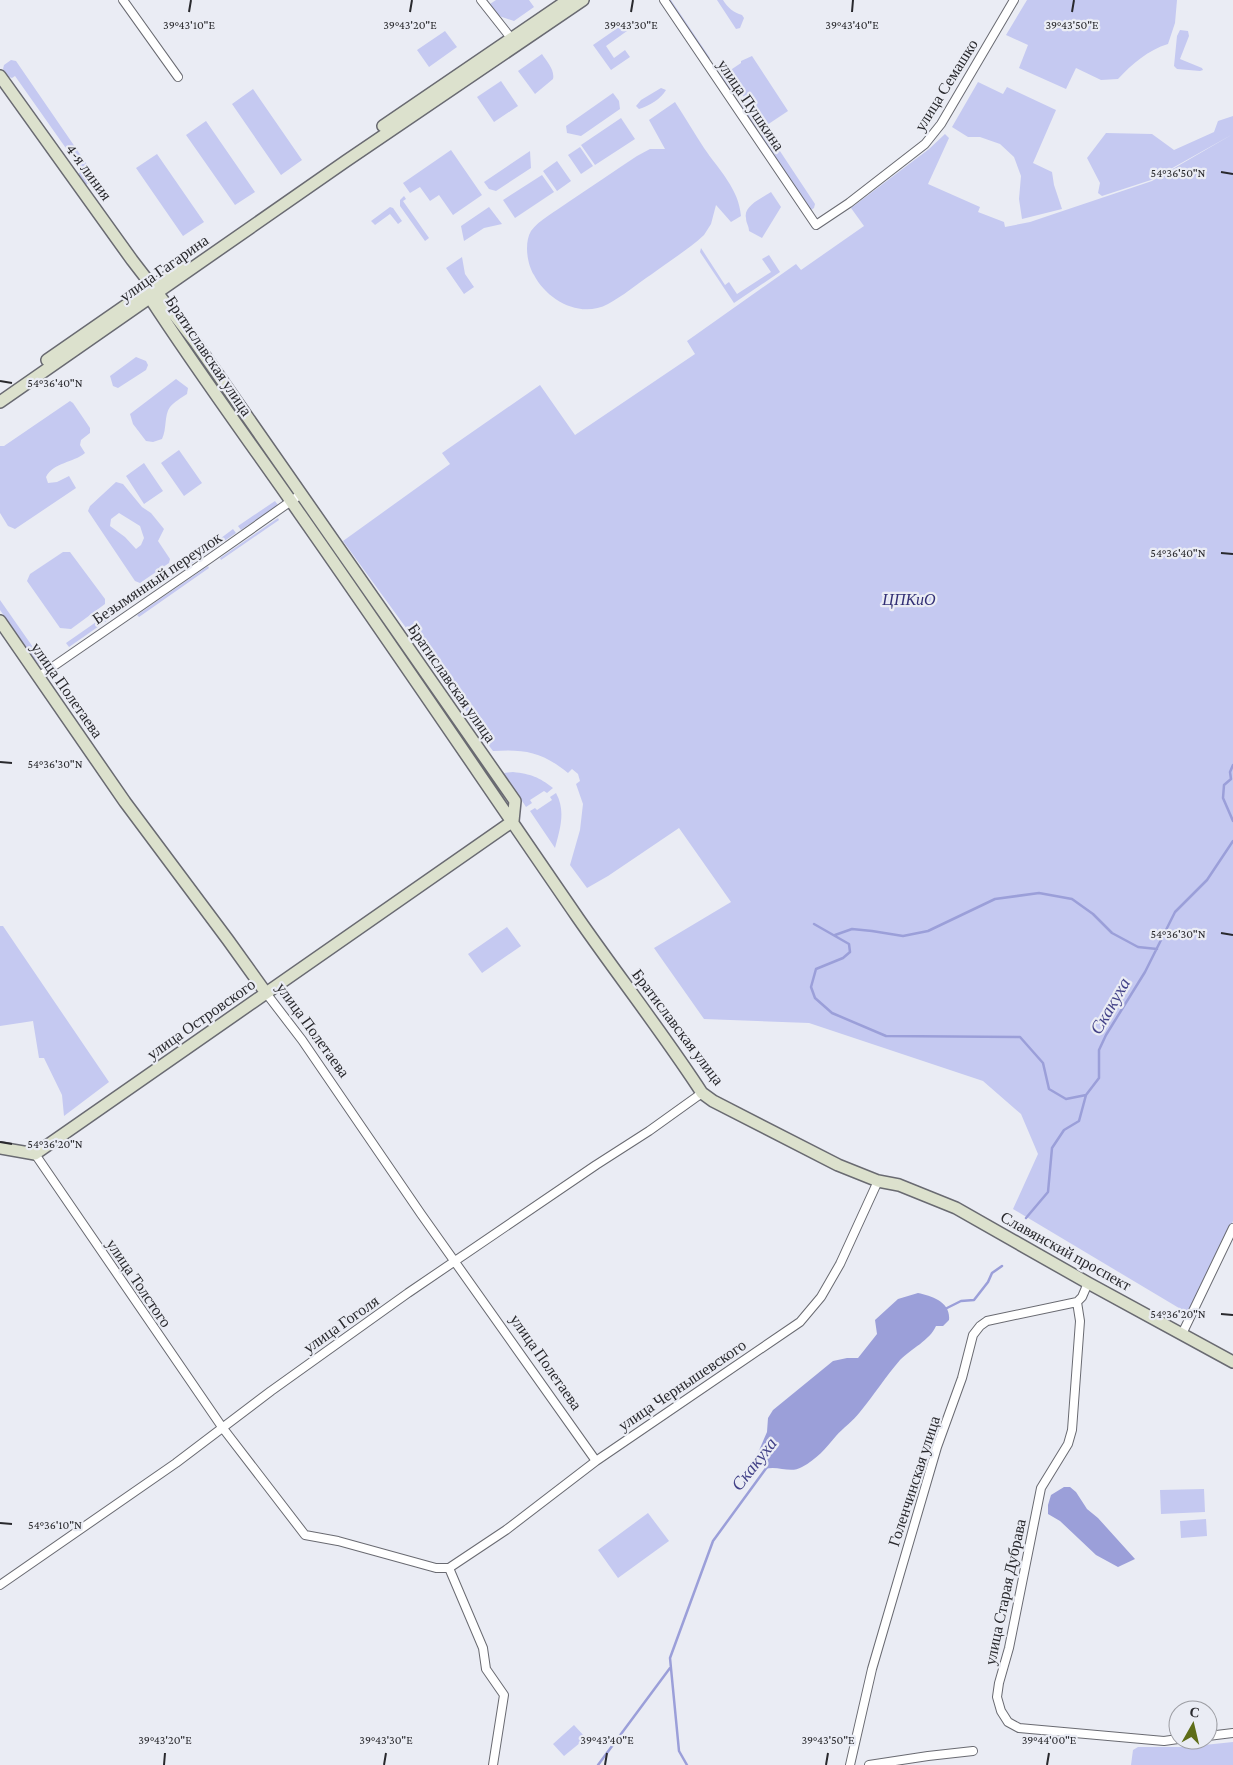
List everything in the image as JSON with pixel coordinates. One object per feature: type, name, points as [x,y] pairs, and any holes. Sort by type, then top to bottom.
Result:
[{"type":"street","points":[[123,0],[178,77]]},
{"type":"street","points":[[481,0],[511,38]]},
{"type":"street","name":"улица Гагарина","points":[[0,402],[511,38],[568,0]]},
{"type":"street","name":"улица Гагарина","points":[[344,158],[583,0]]},
{"type":"street","name":"улица Пушкина","points":[[664,0],[816,225]]},
{"type":"street","name":"улица Семашко","points":[[816,225],[849,203],[925,144],[941,124],[1014,0]]},
{"type":"street","name":"4-я линия","points":[[0,76],[153,293]]},
{"type":"street","name":"улица Гагарина","points":[[0,392],[153,293]]},
{"type":"street","name":"Братиславская улица","points":[[153,293],[196,343],[515,801],[513,821]]},
{"type":"street","name":"Братиславская улица","points":[[153,293],[185,352],[513,821],[578,918],[659,1029],[702,1093],[713,1101],[801,1147],[838,1165],[878,1181]]},
{"type":"street","points":[[291,502],[301,494]]},
{"type":"street","name":"Безымянный переулок","points":[[38,677],[291,502]]},
{"type":"street","name":"улица Полетаева","points":[[0,621],[125,802],[302,1040],[596,1461]]},
{"type":"street","name":"улица Островского","points":[[35,1154],[513,821]]},
{"type":"street","name":"улица Гоголя","points":[[0,1585],[176,1463],[222,1427],[455,1261],[649,1131],[702,1093]]},
{"type":"street","points":[[0,1148],[35,1154]]},
{"type":"street","name":"улица Толстого","points":[[35,1154],[222,1427],[305,1535],[338,1541],[436,1568],[449,1568]]},
{"type":"street","name":"Славянский проспект","points":[[878,1181],[899,1184],[956,1208],[1233,1362]]},
{"type":"street","name":"улица Чернышевского","points":[[449,1568],[506,1530],[596,1461],[800,1322],[821,1298],[840,1264],[878,1181]]},
{"type":"street","points":[[1182,1334],[1233,1228]]},
{"type":"street","points":[[1076,1302],[1082,1297],[1088,1283]]},
{"type":"street","name":"улица Старая Дубрава","points":[[1076,1302],[1080,1321],[1072,1430],[1068,1444],[1041,1488],[1009,1648],[998,1683],[997,1697],[1004,1717],[1008,1722],[1019,1728],[1168,1740]]},
{"type":"street","name":"Голенчинская улица","points":[[850,1765],[872,1669],[899,1573],[937,1447],[962,1378],[974,1335],[980,1326],[988,1321],[1076,1302]]},
{"type":"street","points":[[449,1568],[483,1648],[486,1669],[504,1695],[493,1765]]},
{"type":"street","points":[[1218,1735],[1233,1733]]},
{"type":"street","points":[[869,1765],[973,1751]]},
{"type":"street","points":[[928,1756],[931,1765]]},
{"type":"green space","points":[[496,0],[529,0],[534,7],[514,21],[499,16],[490,4]]},
{"type":"green space","points":[[665,0],[671,0],[710,58],[708,59]]},
{"type":"green space","points":[[717,0],[723,0],[736,13],[742,15],[744,18],[740,28],[736,29]]},
{"type":"green space","points":[[1027,0],[1177,0],[1175,23],[1168,44],[1141,58],[1118,79],[1101,80],[1076,68],[1066,89],[1019,68],[1028,45],[1006,35]]},
{"type":"green space","points":[[622,25],[627,31],[606,46],[614,58],[625,50],[630,57],[611,70],[593,45]]},
{"type":"green space","points":[[1180,30],[1188,31],[1189,36],[1180,59],[1203,70],[1177,69],[1174,66],[1177,36]]},
{"type":"green space","points":[[445,31],[457,47],[429,67],[417,50]]},
{"type":"green space","points":[[542,54],[552,69],[553,79],[535,94],[518,71]]},
{"type":"green space","points":[[752,56],[788,111],[764,127],[762,125],[758,128],[754,128],[741,107],[744,97],[739,90],[732,95],[720,77],[741,63],[741,61]]},
{"type":"green space","points":[[11,60],[16,61],[95,176],[86,185],[82,184],[77,177],[82,171],[15,76],[9,77],[3,69],[4,65]]},
{"type":"green space","points":[[501,81],[518,106],[494,122],[477,97]]},
{"type":"green space","points":[[978,82],[1003,94],[1007,87],[1056,110],[1033,163],[1052,172],[1062,209],[1022,219],[1019,199],[1021,176],[1014,157],[1000,144],[980,137],[968,137],[952,127]]},
{"type":"green space","points":[[661,88],[666,90],[654,102],[639,109],[636,106],[641,100]]},
{"type":"green space","points":[[253,89],[302,160],[281,175],[232,104]]},
{"type":"green space","points":[[613,93],[619,101],[620,109],[581,136],[567,133],[566,126]]},
{"type":"green space","points":[[675,102],[732,188],[741,216],[731,222],[716,205],[711,224],[704,235],[685,251],[608,304],[586,309],[576,308],[556,299],[540,284],[530,265],[527,247],[531,231],[538,223],[637,156],[650,149],[665,149],[649,120]]},
{"type":"green space","points":[[1233,116],[1233,134],[1151,180],[1102,196],[1098,193],[1100,183],[1087,158],[1106,133],[1152,134],[1174,150],[1214,132],[1218,121]]},
{"type":"green space","points":[[621,118],[635,139],[595,165],[581,145]]},
{"type":"green space","points":[[206,121],[255,192],[235,205],[186,135]]},
{"type":"green space","points":[[766,132],[815,204],[811,210],[761,138],[761,135]]},
{"type":"green space","name":"ЦПКиО","points":[[945,134],[949,138],[928,184],[980,207],[978,212],[1004,222],[1005,227],[1030,222],[1152,181],[1233,134],[1233,1221],[1189,1314],[1013,1209],[1038,1154],[1021,1114],[983,1081],[809,1023],[704,1019],[654,948],[731,902],[679,828],[587,888],[570,865],[580,830],[583,804],[576,784],[580,781],[578,774],[572,769],[568,773],[550,760],[533,753],[493,751],[484,739],[483,734],[343,541],[450,464],[442,453],[540,385],[575,435],[695,354],[687,341],[796,264],[801,270],[864,226],[851,208],[929,149]]},
{"type":"green space","points":[[580,147],[593,166],[581,174],[568,155]]},
{"type":"green space","points":[[451,150],[482,195],[453,215],[439,195],[430,201],[420,187],[410,193],[403,183]]},
{"type":"green space","points":[[530,151],[531,168],[496,191],[489,189],[484,182]]},
{"type":"green space","points":[[157,154],[204,222],[183,236],[136,168]]},
{"type":"green space","points":[[557,161],[571,181],[557,191],[543,171]]},
{"type":"green space","points":[[542,175],[554,192],[515,218],[503,200]]},
{"type":"green space","points":[[771,192],[781,207],[762,238],[749,231],[746,214],[750,206]]},
{"type":"green space","points":[[404,196],[406,199],[403,201],[429,238],[425,241],[400,206],[400,200]]},
{"type":"green space","points":[[390,207],[393,208],[402,221],[398,224],[390,214],[375,225],[371,221]]},
{"type":"green space","points":[[489,207],[502,224],[484,228],[464,241],[461,226]]},
{"type":"green space","points":[[701,248],[725,285],[729,282],[737,294],[771,272],[762,259],[769,255],[780,272],[734,303],[700,252]]},
{"type":"green space","points":[[462,257],[465,274],[474,287],[464,294],[446,268]]},
{"type":"green space","points":[[136,357],[146,361],[148,365],[146,370],[118,388],[113,386],[110,376]]},
{"type":"green space","points":[[176,379],[188,388],[187,394],[168,410],[162,439],[153,442],[146,441],[133,424],[130,414]]},
{"type":"green space","points":[[70,401],[90,428],[90,433],[81,440],[80,445],[85,453],[54,468],[46,477],[48,483],[57,482],[69,476],[76,488],[15,529],[8,526],[0,513],[0,446],[4,446]]},
{"type":"green space","points":[[179,450],[202,483],[184,496],[161,463]]},
{"type":"green space","points":[[144,463],[163,491],[144,504],[126,476]]},
{"type":"green space","points":[[116,482],[123,484],[164,529],[158,541],[170,559],[169,563],[140,583],[135,581],[88,511],[90,506]],"holes":[[[119,513],[140,526],[144,538],[141,545],[136,549],[125,537],[110,526],[111,519]]]},
{"type":"green space","points":[[275,501],[278,505],[241,530],[238,526]]},
{"type":"green space","points":[[278,518],[279,520],[221,560],[220,558]]},
{"type":"green space","points":[[233,529],[236,533],[144,596],[141,592],[186,561],[188,563]]},
{"type":"green space","points":[[63,552],[70,552],[105,599],[105,604],[71,629],[60,628],[27,581],[30,574]]},
{"type":"green space","points":[[208,566],[209,568],[139,617],[137,615]]},
{"type":"green space","points":[[138,594],[140,598],[105,622],[102,618]]},
{"type":"green space","points":[[0,600],[44,663],[39,664],[36,661],[0,610]]},
{"type":"green space","points":[[99,620],[102,624],[69,647],[66,643]]},
{"type":"green space","points":[[513,772],[534,777],[553,788],[547,793],[544,791],[530,800],[532,803],[526,807],[504,773]]},
{"type":"green space","points":[[556,793],[561,813],[555,848],[530,811],[535,808],[537,810],[552,800],[550,797]]},
{"type":"green space","points":[[0,926],[3,926],[109,1082],[64,1116],[62,1095],[44,1058],[39,1058],[33,1021],[0,1026]]},
{"type":"green space","points":[[507,927],[521,946],[482,973],[468,954]]},
{"type":"green space","points":[[1204,1489],[1205,1512],[1161,1514],[1160,1490]]},
{"type":"green space","points":[[648,1513],[669,1541],[618,1578],[598,1550]]},
{"type":"green space","points":[[1206,1519],[1207,1536],[1181,1538],[1180,1521]]},
{"type":"green space","points":[[574,1725],[586,1738],[564,1756],[553,1744]]},
{"type":"green space","points":[[1233,1742],[1233,1765],[1131,1765],[1133,1750],[1138,1747],[1168,1747],[1168,1750],[1218,1750],[1218,1744]]},
{"type":"shaded area","points":[[918,1293],[934,1298],[944,1304],[949,1314],[949,1320],[943,1326],[936,1326],[925,1340],[900,1360],[857,1415],[816,1457],[807,1464],[793,1470],[765,1469],[757,1455],[767,1432],[768,1418],[773,1410],[833,1361],[858,1358],[877,1334],[875,1320],[898,1299]]},
{"type":"shaded area","points":[[1064,1487],[1070,1487],[1076,1492],[1087,1509],[1098,1518],[1135,1559],[1118,1567],[1096,1555],[1060,1521],[1048,1514],[1051,1495]]},
{"type":"waterway","name":"Скакуха","points":[[1233,765],[1230,772],[1231,779],[1224,785],[1223,798],[1233,821]]},
{"type":"waterway","name":"Скакуха","points":[[1026,1218],[1048,1192],[1052,1148],[1064,1130],[1079,1121],[1086,1095],[1099,1078],[1099,1050],[1106,1035],[1145,972],[1175,912],[1207,880],[1233,841]]},
{"type":"waterway","points":[[835,935],[852,929],[903,936],[928,931],[995,899],[1039,893],[1072,899],[1093,914],[1112,933],[1138,947],[1157,949]]},
{"type":"waterway","points":[[814,924],[849,944],[850,952],[843,958],[816,969],[811,987],[815,998],[832,1013],[886,1036],[1020,1037],[1043,1063],[1049,1089],[1066,1099],[1086,1095]]},
{"type":"waterway","name":"Скакуха","points":[[947,1308],[961,1301],[974,1300],[988,1282],[992,1273],[1002,1266]]},
{"type":"waterway","name":"Скакуха","points":[[687,1765],[679,1751],[670,1658],[713,1541],[767,1467]]},
{"type":"waterway","points":[[598,1765],[670,1668]]}]
